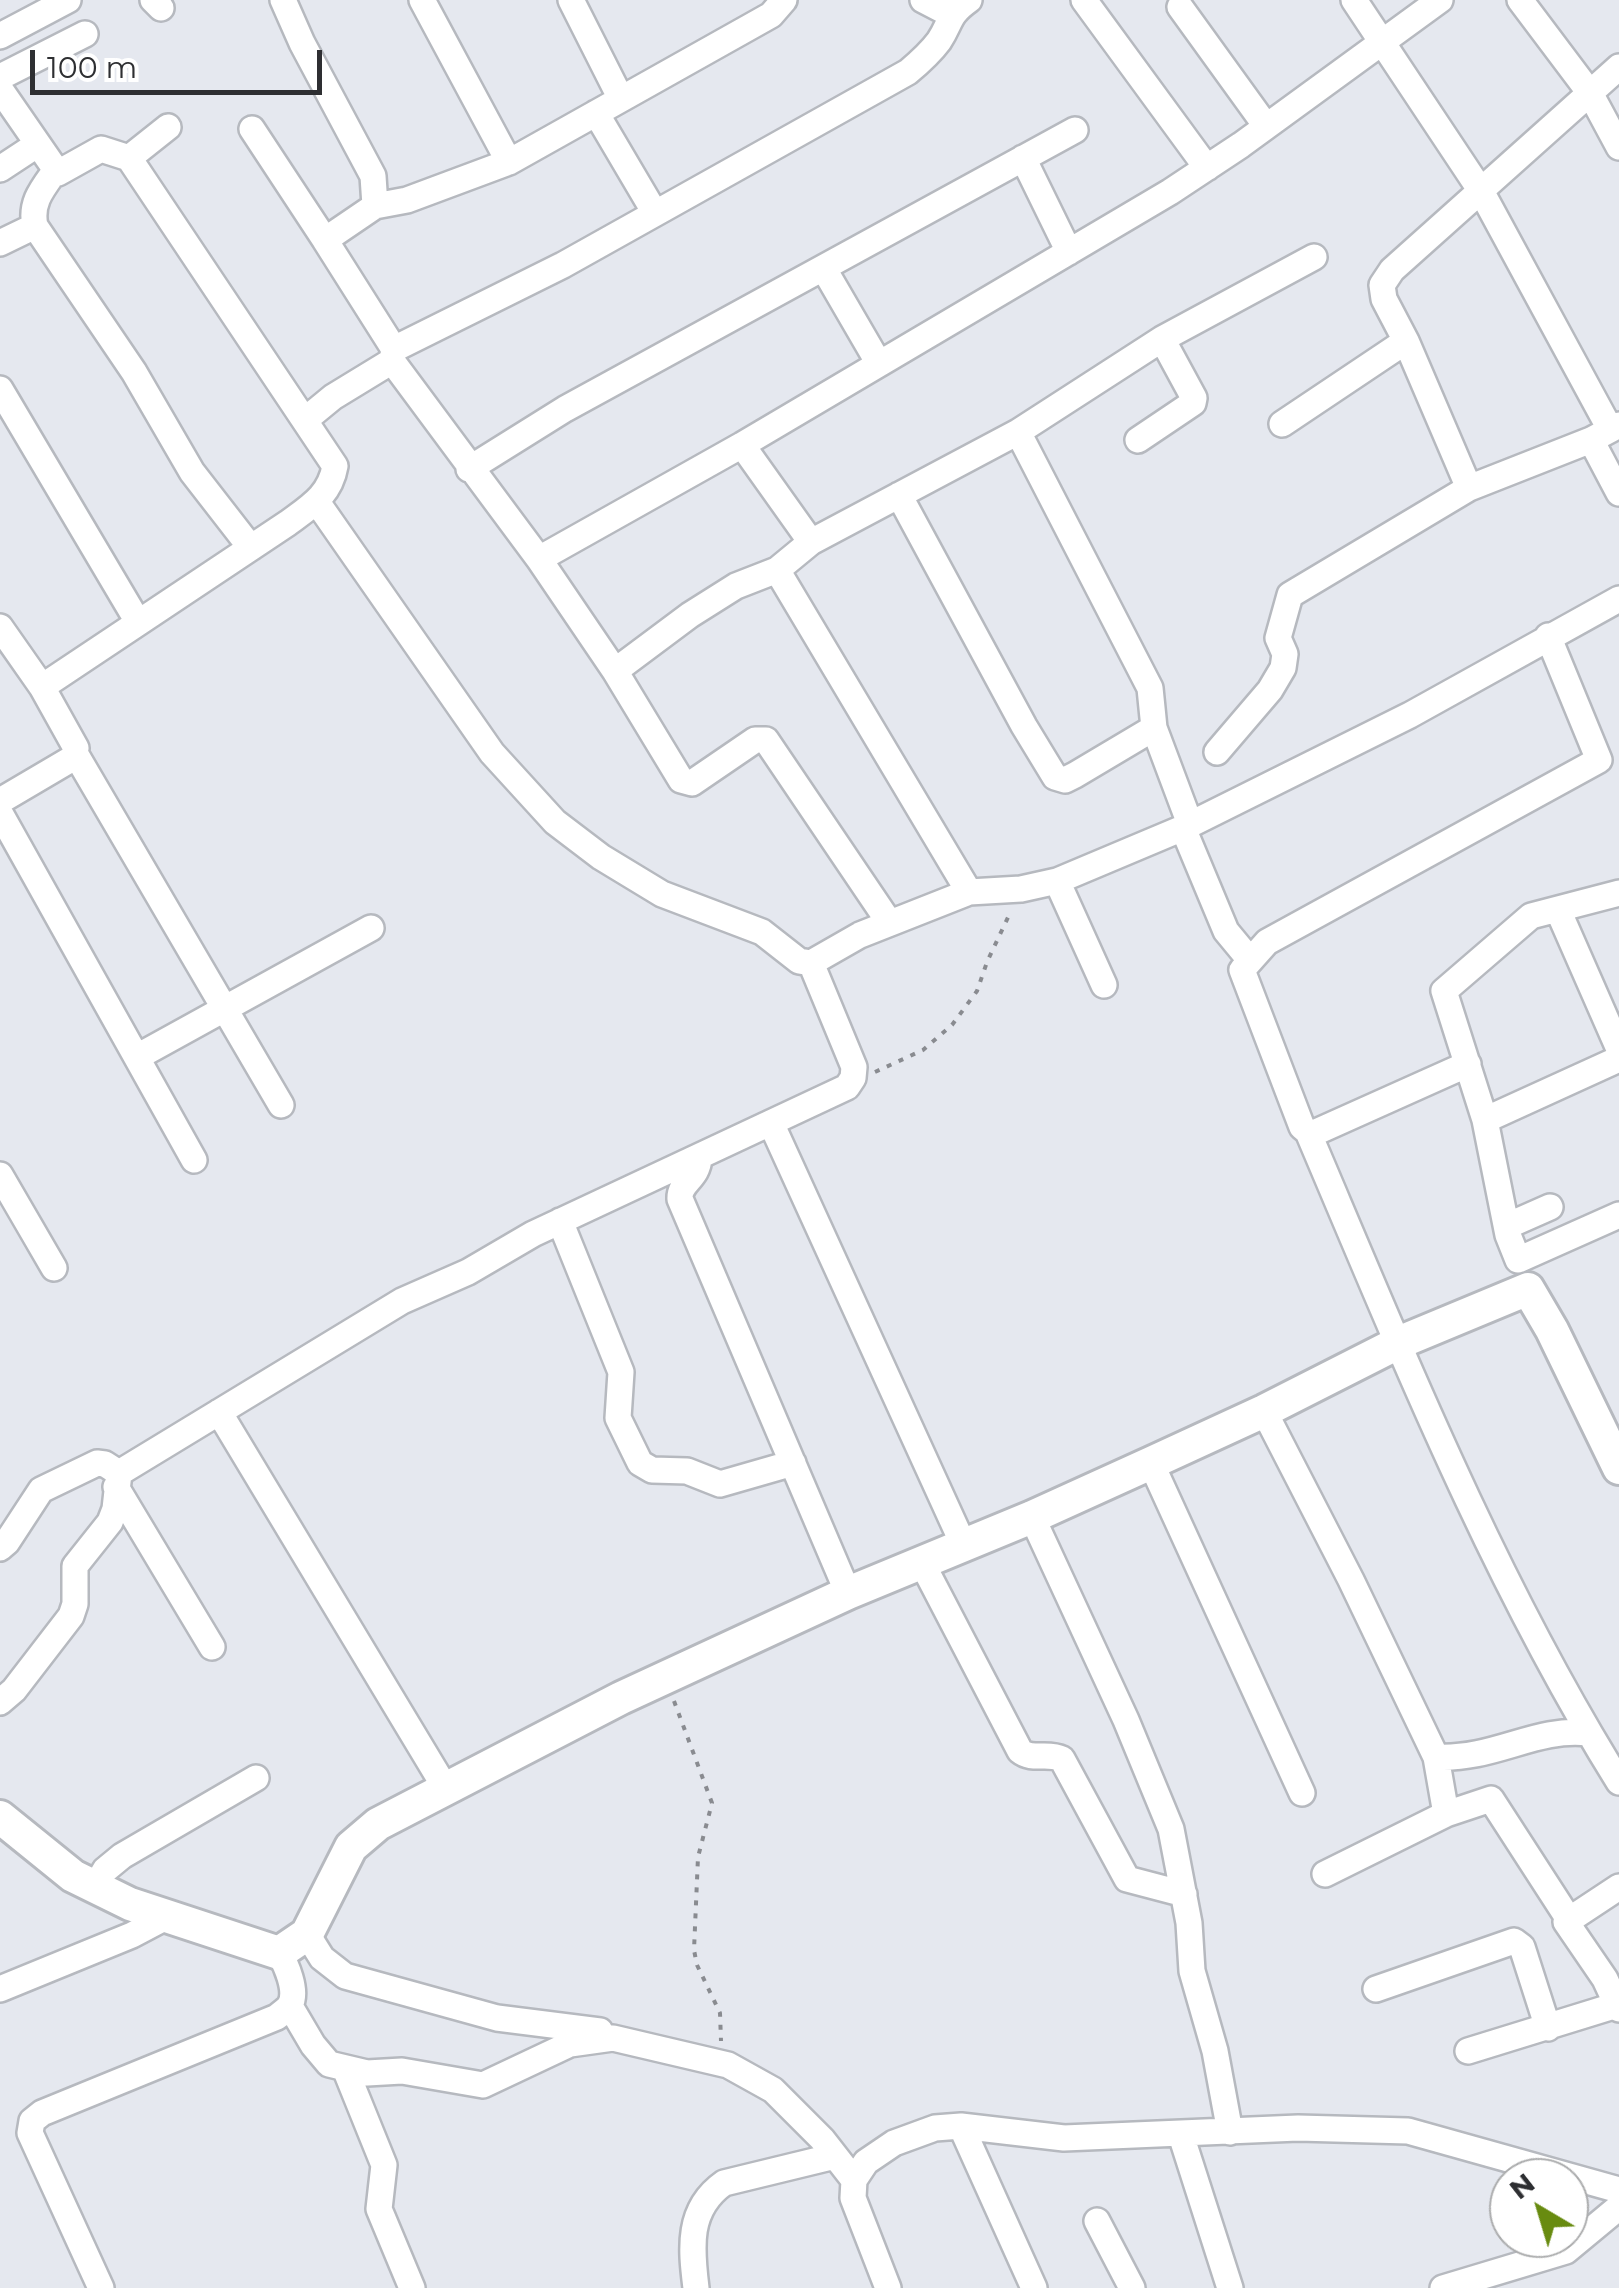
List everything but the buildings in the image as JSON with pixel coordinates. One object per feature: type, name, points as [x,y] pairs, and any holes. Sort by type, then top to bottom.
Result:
[{"type":"main road","points":[[0,1817],[73,1876],[95,1887],[130,1904],[279,1953],[307,1934],[350,1847],[378,1824],[665,1678],[848,1593],[1032,1518],[1264,1411],[1523,1275],[1619,1468]]},
{"type":"street","points":[[0,36],[21,11],[68,0]]},
{"type":"street","points":[[283,0],[372,176],[376,206]]},
{"type":"street","points":[[422,0],[509,162]]},
{"type":"street","points":[[571,0],[621,99]]},
{"type":"street","points":[[324,240],[376,206],[407,200],[509,162],[771,15],[784,0]]},
{"type":"street","points":[[305,420],[393,355],[908,72],[930,54],[960,7],[923,0]]},
{"type":"street","points":[[1084,0],[1207,168]]},
{"type":"street","points":[[1354,0],[1481,192],[1607,431],[1619,493]]},
{"type":"street","points":[[539,560],[742,445],[1207,168],[1440,0]]},
{"type":"street","points":[[1520,0],[1590,94],[1619,147]]},
{"type":"street","points":[[1180,7],[1266,126]]},
{"type":"street","points":[[0,77],[85,34]]},
{"type":"street","points":[[1469,488],[1384,299],[1382,286],[1392,270],[1619,67]]},
{"type":"street","points":[[0,89],[9,124],[38,144],[54,171],[63,174],[101,149],[129,158],[335,466],[332,484],[317,502],[42,687]]},
{"type":"street","points":[[596,114],[655,213]]},
{"type":"street","points":[[129,158],[168,127]]},
{"type":"street","points":[[252,129],[469,470],[539,560],[686,783],[692,783],[755,740],[766,740],[889,922]]},
{"type":"street","points":[[469,470],[566,409],[1075,130]]},
{"type":"street","points":[[0,169],[38,144]]},
{"type":"street","points":[[1022,158],[1069,252]]},
{"type":"street","points":[[54,171],[32,212],[35,226],[134,372],[192,472],[251,548]]},
{"type":"street","points":[[0,243],[35,226]]},
{"type":"street","points":[[615,671],[736,586],[777,570],[811,542],[1018,432],[1162,339],[1314,257]]},
{"type":"street","points":[[824,269],[878,362]]},
{"type":"street","points":[[1138,440],[1193,403],[1194,398],[1162,339]]},
{"type":"street","points":[[1282,424],[1406,342]]},
{"type":"street","points":[[0,389],[138,622]]},
{"type":"street","points":[[1217,752],[1270,690],[1283,668],[1285,654],[1278,638],[1290,595],[1469,488],[1607,431]]},
{"type":"street","points":[[1018,432],[1150,688],[1154,728],[1186,826],[1226,931],[1250,960]]},
{"type":"street","points":[[742,445],[811,542]]},
{"type":"street","points":[[899,495],[1055,777],[1065,780],[1076,775],[1154,728]]},
{"type":"street","points":[[317,502],[492,753],[555,822],[600,857],[662,894],[762,932],[799,962],[811,964],[860,934],[970,892],[1021,889],[1056,881],[1186,826],[1410,715],[1619,598]]},
{"type":"street","points":[[777,570],[970,892]]},
{"type":"street","points":[[0,626],[42,687],[76,753],[281,1105]]},
{"type":"street","points":[[1548,636],[1599,760],[1267,942],[1242,970],[1302,1127],[1308,1132],[1506,1579],[1588,1733],[1619,1782]]},
{"type":"street","points":[[0,801],[76,753]]},
{"type":"street","points":[[0,813],[194,1160]]},
{"type":"street","points":[[1056,881],[1104,985]]},
{"type":"street","points":[[1619,893],[1531,916],[1444,990],[1485,1120],[1523,1275],[1619,1215]]},
{"type":"street","points":[[1558,910],[1619,1050]]},
{"type":"street","points":[[137,1057],[371,928]]},
{"type":"street","points":[[118,1480],[220,1412],[402,1301],[454,1279],[560,1221],[847,1087],[854,1066],[811,964]]},
{"type":"street","points":[[1485,1120],[1619,1059]]},
{"type":"street","points":[[1308,1132],[1468,1064]]},
{"type":"street","points":[[771,1124],[964,1546]]},
{"type":"street","points":[[698,1158],[697,1170],[682,1188],[680,1199],[848,1593]]},
{"type":"street","points":[[0,1174],[54,1268]]},
{"type":"street","points":[[1508,1226],[1550,1207]]},
{"type":"street","points":[[560,1221],[620,1372],[618,1418],[640,1463],[652,1470],[687,1471],[720,1484],[793,1463]]},
{"type":"street","points":[[1264,1411],[1352,1580],[1436,1757],[1446,1814]]},
{"type":"street","points":[[220,1412],[446,1789]]},
{"type":"street","points":[[1151,1463],[1302,1793]]},
{"type":"street","points":[[0,1548],[41,1490],[83,1467],[105,1464],[118,1480],[212,1647]]},
{"type":"street","points":[[3,1693],[71,1616],[75,1604],[75,1566],[110,1522],[116,1509],[118,1480]]},
{"type":"street","points":[[1032,1518],[1126,1720],[1171,1829],[1184,1894],[1192,1970],[1215,2051],[1230,2132]]},
{"type":"street","points":[[922,1563],[1020,1751],[1062,1759],[1126,1878],[1184,1894]]},
{"type":"street","points":[[1436,1757],[1475,1756],[1565,1730],[1588,1733]]},
{"type":"street","points":[[95,1887],[122,1856],[256,1778]]},
{"type":"street","points":[[1326,1874],[1446,1814],[1491,1799],[1568,1918]]},
{"type":"street","points":[[1468,2052],[1618,2007],[1604,1979],[1566,1926],[1568,1918],[1619,1887]]},
{"type":"street","points":[[0,1989],[132,1935],[168,1916]]},
{"type":"street","points":[[307,1934],[322,1958],[345,1976],[496,2018],[582,2028],[728,2065],[774,2090],[854,2180]]},
{"type":"street","points":[[1376,1989],[1514,1942],[1522,1946],[1548,2028]]},
{"type":"street","points":[[101,2288],[30,2133],[32,2121],[277,2017],[290,2006],[292,1998],[288,1971],[279,1953]]},
{"type":"street","points":[[290,2006],[329,2064],[367,2074],[402,2071],[483,2085],[570,2044],[613,2038]]},
{"type":"street","points":[[346,2071],[384,2164],[379,2209],[412,2288]]},
{"type":"street","points":[[888,2288],[853,2198],[854,2180],[866,2162],[894,2142],[935,2128],[961,2126],[1064,2138],[1298,2128],[1408,2130],[1619,2190]]},
{"type":"street","points":[[961,2126],[1034,2288]]},
{"type":"street","points":[[1180,2135],[1230,2288]]},
{"type":"street","points":[[696,2288],[690,2239],[714,2190],[724,2183],[835,2156]]},
{"type":"street","points":[[1442,2288],[1566,2251],[1619,2207]]},
{"type":"street","points":[[1097,2221],[1132,2288]]},
{"type":"path","points":[[853,1078],[922,1050],[952,1026],[978,991],[1021,889]]},
{"type":"path","points":[[665,1678],[710,1791],[710,1816],[698,1857],[694,1950],[697,1966],[720,2013],[719,2034],[728,2065]]}]
